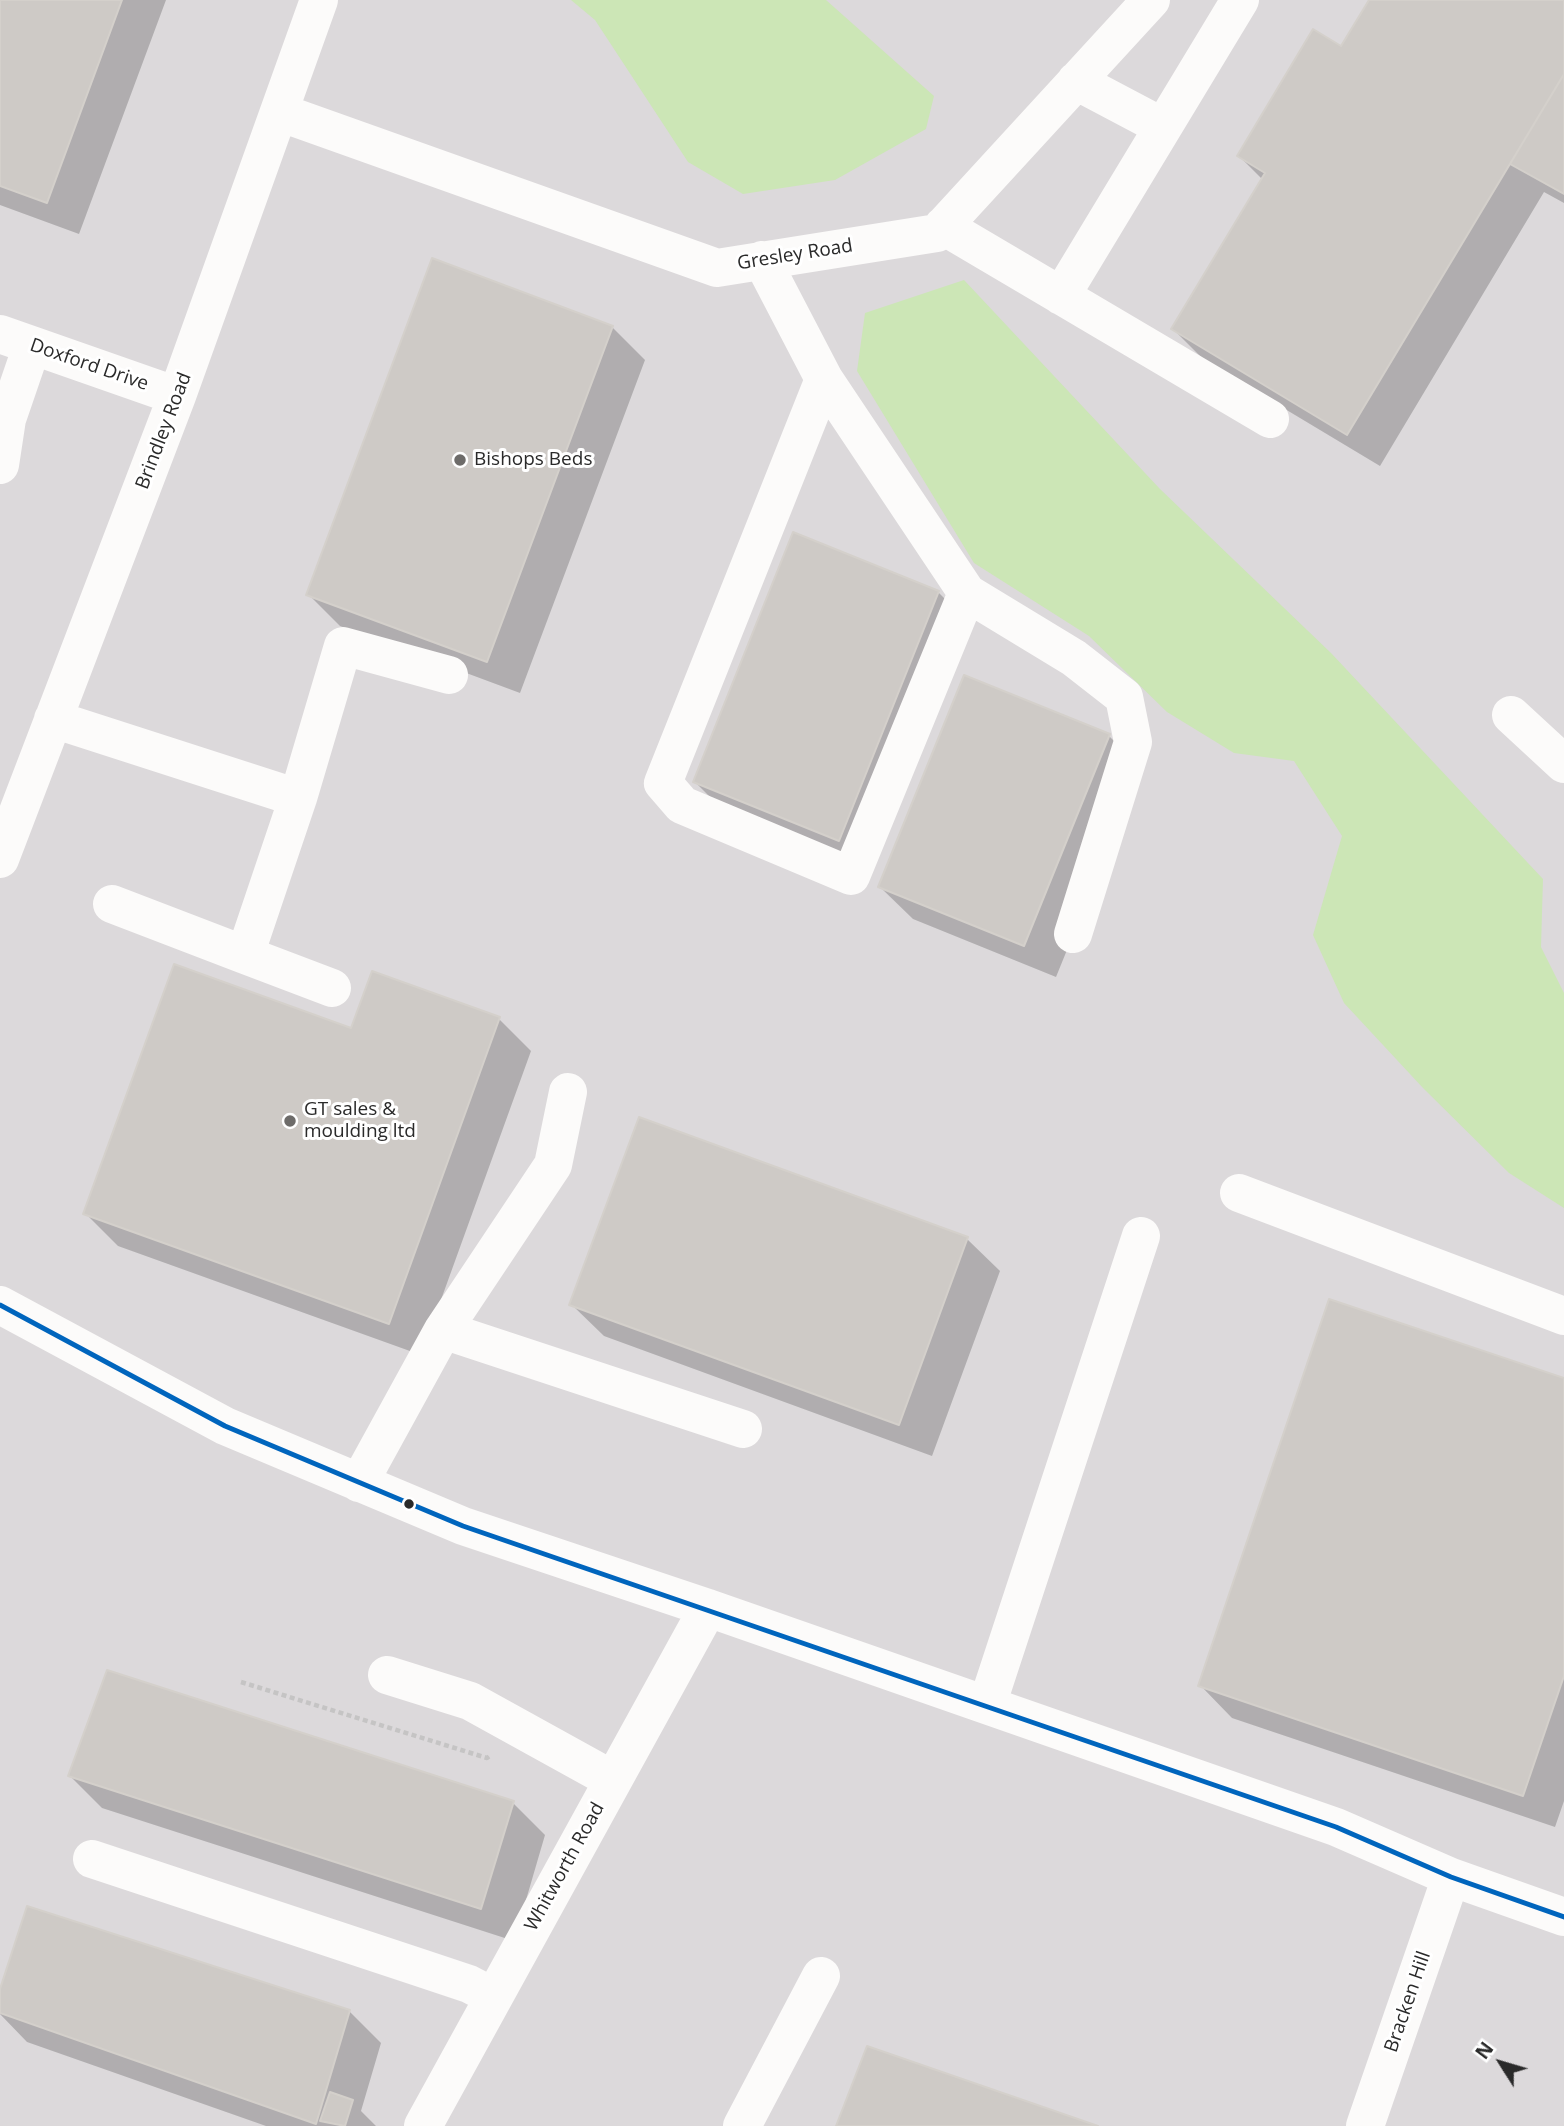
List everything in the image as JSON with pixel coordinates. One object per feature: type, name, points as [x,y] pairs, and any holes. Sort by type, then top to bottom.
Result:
[{"type":"street","name":"Brindley Road","points":[[2,846],[177,396],[319,0]]},
{"type":"street","name":"Gresley Road","points":[[279,112],[717,268],[937,233],[1150,0]]},
{"type":"street","points":[[1061,296],[1240,0]]},
{"type":"street","points":[[1076,81],[1163,127]]},
{"type":"street","points":[[943,226],[1270,419]]},
{"type":"street","points":[[762,260],[824,379],[967,593],[1074,658],[1124,697],[1133,742],[1073,934]]},
{"type":"street","points":[[0,465],[16,340]]},
{"type":"street","name":"Doxford Drive","points":[[16,340],[177,396]]},
{"type":"street","points":[[824,379],[663,783],[682,805],[851,876],[967,593]]},
{"type":"street","points":[[245,955],[298,798],[343,646],[449,675]]},
{"type":"street","points":[[1511,715],[1564,764]]},
{"type":"street","points":[[53,719],[298,798]]},
{"type":"street","points":[[112,904],[332,989]]},
{"type":"street","points":[[359,1483],[443,1330],[553,1165],[568,1092]]},
{"type":"street","points":[[1239,1193],[1564,1316]]},
{"type":"street","points":[[988,1705],[1140,1236]]},
{"type":"street","points":[[0,1305],[225,1426],[463,1526],[708,1608],[1336,1827],[1451,1877],[1564,1917]]},
{"type":"street","points":[[443,1330],[743,1429]]},
{"type":"street","name":"Whitworth Road","points":[[423,2126],[708,1608]]},
{"type":"street","points":[[387,1675],[470,1701],[613,1780]]},
{"type":"street","points":[[92,1859],[469,1984],[494,1997]]},
{"type":"street","name":"Bracken Hill","points":[[1366,2126],[1451,1877]]},
{"type":"street","points":[[742,2126],[821,1976]]},
{"type":"path","points":[[242,1682],[486,1758],[521,1729]]},
{"type":"shaded area","points":[[0,0],[1564,0],[1564,2126],[0,2126]]},
{"type":"green space","points":[[571,0],[826,0],[934,96],[926,129],[835,180],[743,194],[688,162],[595,20]]},
{"type":"green space","points":[[964,280],[1160,489],[1331,653],[1543,879],[1541,947],[1564,993],[1564,1208],[1509,1173],[1423,1088],[1344,1003],[1313,935],[1342,836],[1294,761],[1234,753],[1167,712],[1089,636],[974,563],[857,371],[865,313]]},
{"type":"building","points":[[0,0],[122,0],[47,203],[0,186]]},
{"type":"building","points":[[1369,0],[1564,0],[1564,74],[1347,435],[1171,329],[1265,173],[1237,156],[1313,29],[1341,46]]},
{"type":"building","points":[[1564,74],[1564,194],[1510,164]]},
{"type":"building","name":"Bishops Beds","points":[[432,258],[613,326],[487,662],[306,595]]},
{"type":"building","points":[[793,532],[939,591],[839,841],[693,782]]},
{"type":"building","points":[[964,675],[1110,734],[1024,946],[878,887]]},
{"type":"building","name":"GT sales & moulding ltd","points":[[174,964],[351,1028],[372,971],[500,1017],[389,1324],[83,1214]]},
{"type":"building","points":[[639,1117],[968,1237],[899,1425],[569,1305]]},
{"type":"building","points":[[1329,1299],[1564,1378],[1564,1676],[1523,1796],[1198,1686]]},
{"type":"building","points":[[107,1670],[514,1801],[481,1909],[68,1776]]},
{"type":"building","points":[[27,1906],[350,2010],[316,2124],[0,2013],[0,1989]]},
{"type":"building","points":[[867,2046],[1098,2126],[836,2126]]},
{"type":"building","points":[[330,2092],[353,2100],[345,2126],[320,2121]]},
{"type":"transit line","points":[[0,1305],[225,1426],[463,1526],[1336,1827],[1451,1877],[1564,1917]]},
{"type":"place","name":"Bishops Beds","points":[[460,460]]},
{"type":"place","name":"GT sales & moulding ltd","points":[[290,1121]]}]
